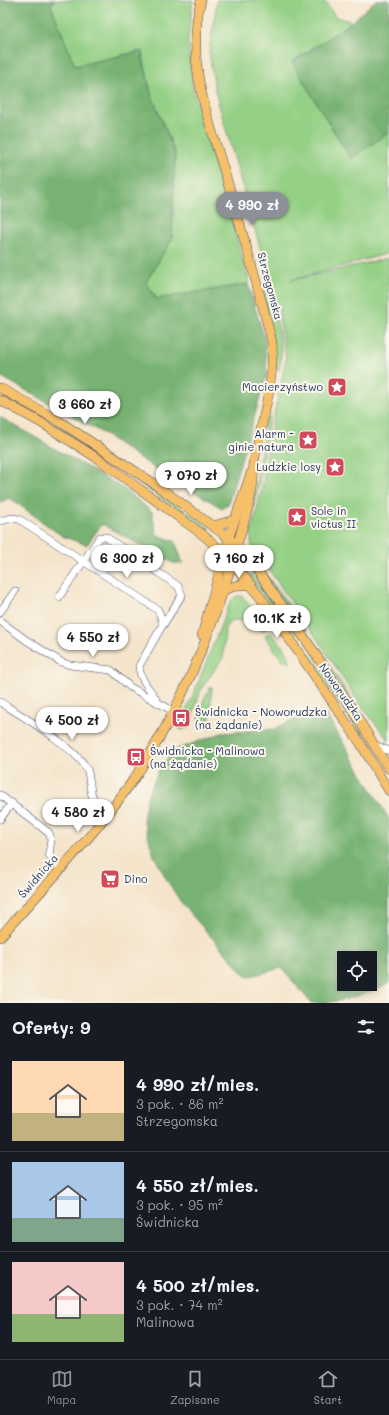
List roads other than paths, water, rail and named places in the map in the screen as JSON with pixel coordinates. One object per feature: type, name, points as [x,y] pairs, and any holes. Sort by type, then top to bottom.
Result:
[{"type":"main road","name":"Strzegomska","points":[[201,0],[196,21],[195,54],[202,96],[244,236],[272,342],[273,357],[270,389],[254,464],[251,494],[232,561]]},
{"type":"main road","name":"Noworudzka","points":[[0,388],[59,421],[156,485],[229,538],[256,569],[286,611],[388,764]]},
{"type":"main road","name":"Noworudzka","points":[[0,400],[40,422],[97,458],[202,534],[232,561],[251,585],[369,756],[389,791]]},
{"type":"main road","name":"Strzegomska","points":[[229,538],[254,464]]},
{"type":"main road","points":[[213,526],[234,520]]},
{"type":"main road","name":"Świdnicka","points":[[194,663],[229,538]]},
{"type":"main road","name":"Świdnicka","points":[[0,937],[106,815],[132,782],[173,711],[224,590],[232,561]]},
{"type":"main road","points":[[224,590],[238,585],[251,585]]},
{"type":"street","points":[[0,521],[12,518],[19,519],[158,610],[162,620],[162,626]]},
{"type":"street","points":[[59,597],[100,537],[106,537],[178,586],[182,595],[139,666],[144,683],[158,702]]},
{"type":"street","points":[[0,612],[15,591]]},
{"type":"street","points":[[0,621],[26,640],[61,662],[70,665],[111,670],[130,687],[173,711]]},
{"type":"street","points":[[0,702],[63,746],[84,764],[89,776],[92,798],[96,806],[106,815]]},
{"type":"street","points":[[375,745],[389,751]]},
{"type":"street","points":[[369,756],[388,764],[381,778]]},
{"type":"street","points":[[0,795],[49,833],[51,839],[49,855],[60,869]]},
{"type":"street","points":[[0,819],[12,803]]},
{"type":"place","name":"Macierzyństwo","points":[[337,387]]},
{"type":"place","name":"Alarm - ginie natura","points":[[308,440]]},
{"type":"place","name":"Ludzkie losy","points":[[335,467]]},
{"type":"place","name":"Sole in victus II","points":[[297,517]]},
{"type":"place","name":"Świdnicka - Noworudzka (na żądanie)","points":[[181,718]]},
{"type":"place","name":"Świdnicka - Malinowa (na żądanie)","points":[[136,757]]},
{"type":"place","name":"Dino","points":[[110,879]]}]
